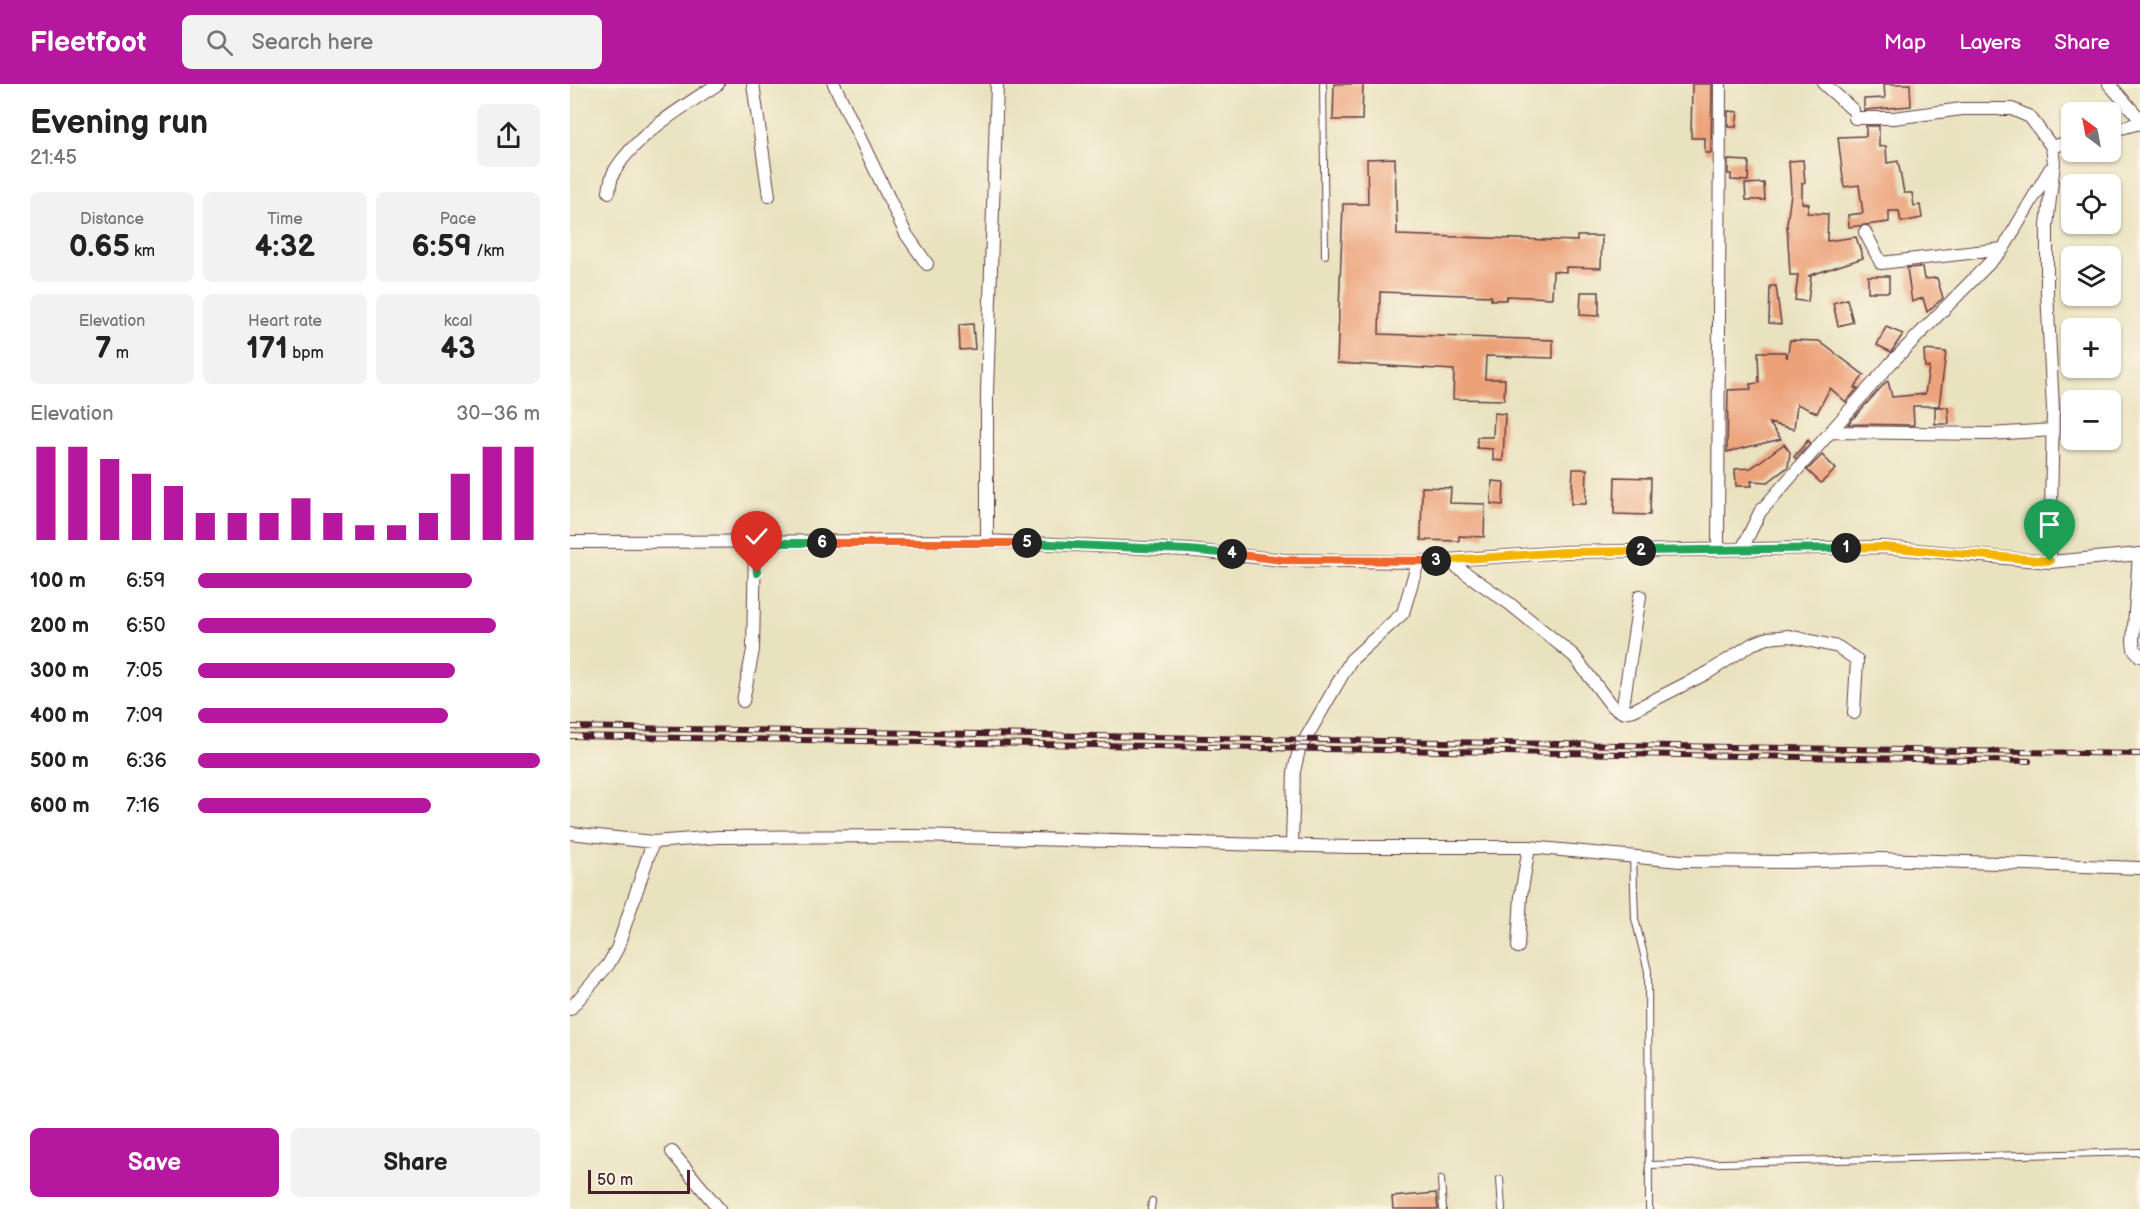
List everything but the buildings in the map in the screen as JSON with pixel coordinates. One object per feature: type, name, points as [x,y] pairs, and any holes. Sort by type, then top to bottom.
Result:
[{"type":"street","points":[[609,192],[613,172],[640,141],[677,111],[718,84]]},
{"type":"street","points":[[753,84],[769,196]]},
{"type":"street","points":[[834,84],[906,234],[927,264]]},
{"type":"street","points":[[987,541],[987,392],[997,84]]},
{"type":"street","points":[[1718,549],[1720,84]]},
{"type":"street","points":[[1824,84],[1854,114],[1894,118],[1962,109],[2012,109],[2030,117],[2052,147],[2054,163],[2047,225],[2053,430],[2050,561]]},
{"type":"street","points":[[2109,84],[2140,121],[2121,127]]},
{"type":"street","points":[[2052,147],[2061,144]]},
{"type":"street","points":[[1742,549],[1761,512],[1892,363],[2003,249],[2054,163]]},
{"type":"street","points":[[1865,232],[1881,262],[2003,249]]},
{"type":"street","points":[[1832,432],[1990,434],[2053,430]]},
{"type":"street","points":[[570,542],[987,541],[1188,550],[1283,560],[1418,562],[1565,552],[1883,547],[2050,561],[2140,554],[2133,641],[2134,649],[2140,656]]},
{"type":"street","points":[[743,701],[753,650],[757,573],[755,543]]},
{"type":"street","points":[[1447,560],[1510,604],[1574,656],[1611,705],[1622,712],[1634,710],[1708,672],[1752,644],[1768,638],[1789,636],[1838,647],[1857,660],[1854,713]]},
{"type":"street","points":[[1292,844],[1294,771],[1299,750],[1352,660],[1403,613],[1418,562]]},
{"type":"street","points":[[1622,712],[1640,596]]},
{"type":"street","points":[[570,833],[653,842],[718,837],[915,836],[1529,847],[1719,862],[1880,860],[2140,868]]},
{"type":"street","points":[[570,1009],[608,965],[617,949],[653,842]]},
{"type":"street","points":[[1518,947],[1521,895],[1529,847]]},
{"type":"street","points":[[672,1152],[719,1209]]},
{"type":"lane","points":[[1323,84],[1325,255]]},
{"type":"lane","points":[[1633,856],[1635,919],[1648,971],[1649,1209]]},
{"type":"lane","points":[[1649,1165],[2140,1152]]},
{"type":"lane","points":[[1441,1179],[1443,1209]]},
{"type":"lane","points":[[1500,1179],[1502,1209]]},
{"type":"lane","points":[[1151,1209],[1152,1201]]},
{"type":"railway","points":[[570,727],[2140,754]]},
{"type":"railway","points":[[570,736],[2029,761]]},
{"type":"route","points":[[757,573],[755,543],[987,541],[1188,550],[1283,560],[1418,562],[1507,558],[1565,552],[1883,547],[2012,560],[2050,561]]}]
